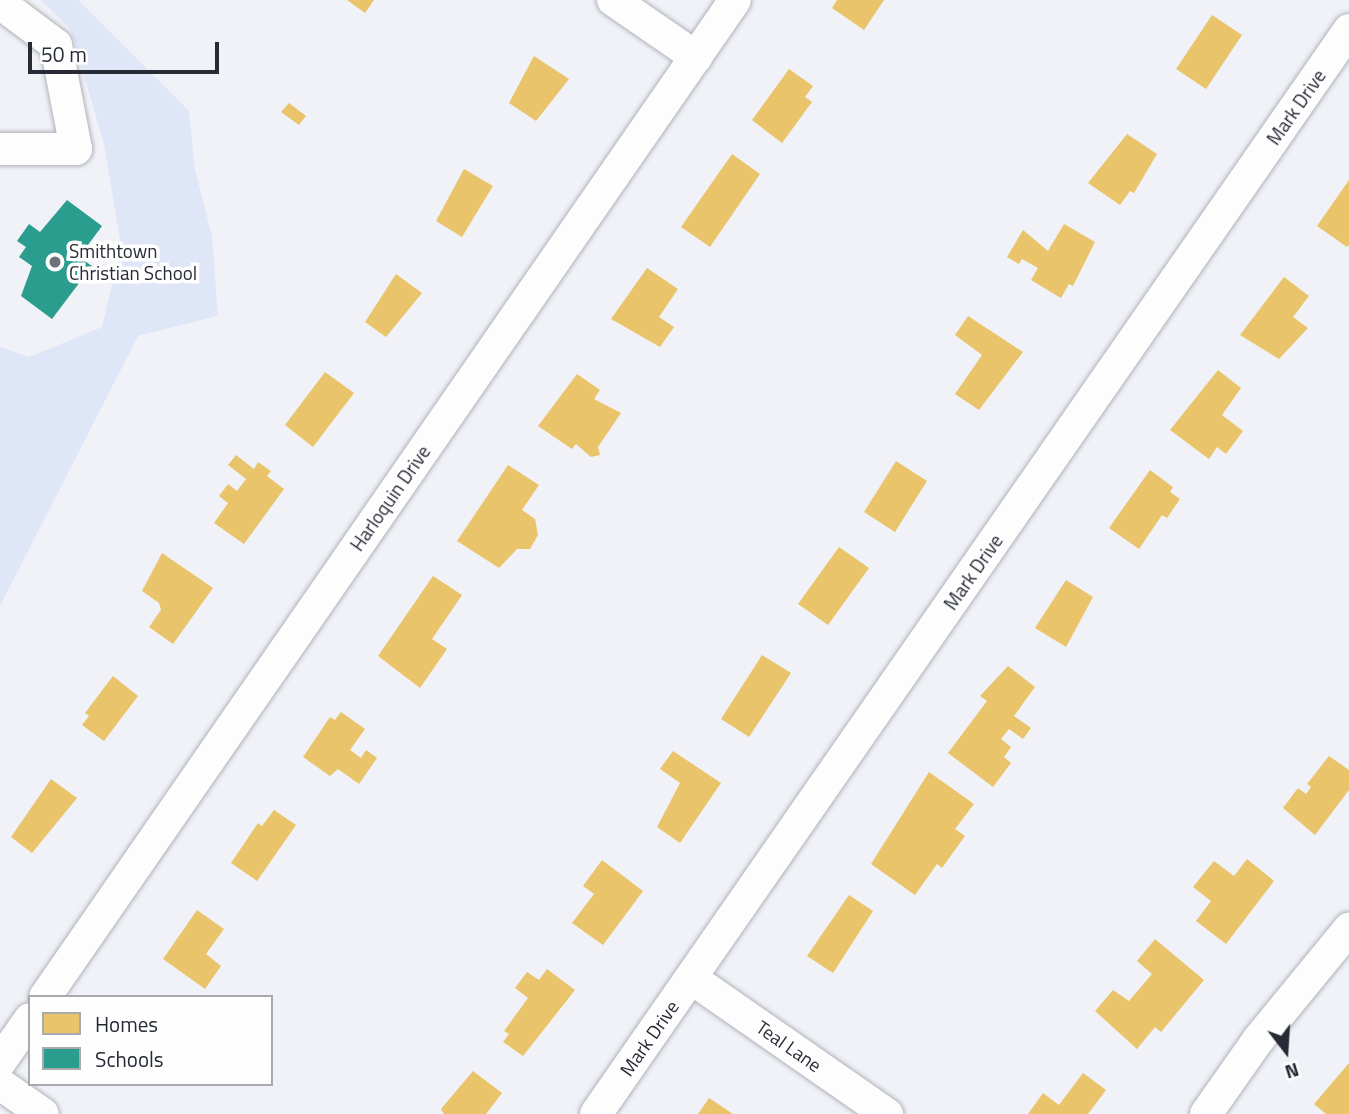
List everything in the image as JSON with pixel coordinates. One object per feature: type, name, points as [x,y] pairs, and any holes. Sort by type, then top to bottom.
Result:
[{"type":"street","points":[[613,0],[696,57]]},
{"type":"street","name":"Harloquin Drive","points":[[46,995],[735,0]]},
{"type":"street","points":[[0,4],[56,46],[76,149],[0,149]]},
{"type":"street","name":"Mark Drive","points":[[596,1114],[1349,30]]},
{"type":"street","points":[[1206,1114],[1258,1040],[1349,929]]},
{"type":"street","name":"Teal Lane","points":[[691,978],[887,1114]]},
{"type":"street","points":[[0,1062],[28,1022]]},
{"type":"street","points":[[0,1084],[43,1114]]},
{"type":"shaded area","points":[[40,0],[78,0],[189,111],[195,170],[212,236],[218,316],[138,336],[0,606],[0,347],[29,357],[102,327],[121,246],[104,144],[70,28]]},
{"type":"building: Homes","points":[[347,0],[374,0],[365,13]]},
{"type":"building: Homes","points":[[837,0],[884,0],[864,30],[832,8]]},
{"type":"building: Homes","points":[[1212,15],[1242,35],[1206,89],[1176,69]]},
{"type":"building: Homes","points":[[534,56],[569,79],[536,121],[509,103]]},
{"type":"building: Homes","points":[[789,69],[813,86],[805,97],[812,102],[782,143],[752,120]]},
{"type":"building: Homes","points":[[289,103],[306,116],[299,125],[281,112]]},
{"type":"building: Homes","points":[[1127,134],[1157,154],[1134,193],[1130,191],[1120,205],[1088,183]]},
{"type":"building: Homes","points":[[732,154],[760,174],[710,247],[681,227]]},
{"type":"building: Homes","points":[[464,169],[493,186],[462,237],[436,221]]},
{"type":"building: Homes","points":[[1349,180],[1349,245],[1347,247],[1317,226]]},
{"type":"building: Homes","points":[[1064,224],[1095,242],[1073,286],[1069,284],[1061,298],[1031,280],[1038,268],[1022,259],[1019,264],[1007,257],[1023,230],[1048,251]]},
{"type":"building: Homes","points":[[647,268],[678,289],[659,317],[674,327],[660,347],[611,319]]},
{"type":"building: Homes","points":[[396,274],[422,293],[386,337],[365,322]]},
{"type":"building: Homes","points":[[1284,277],[1309,296],[1293,317],[1308,328],[1279,359],[1240,335]]},
{"type":"building: Homes","points":[[968,316],[1023,352],[979,410],[955,394],[982,355],[955,335]]},
{"type":"building: Homes","points":[[1218,370],[1241,388],[1222,415],[1243,431],[1226,454],[1217,447],[1209,459],[1170,430]]},
{"type":"building: Homes","points":[[325,372],[354,393],[313,447],[285,425]]},
{"type":"building: Homes","points":[[577,374],[600,390],[594,399],[621,413],[598,447],[600,455],[591,457],[576,444],[572,449],[538,426]]},
{"type":"building: Homes","points":[[236,455],[254,469],[258,462],[271,471],[267,476],[284,489],[244,544],[214,523],[228,503],[219,496],[228,484],[237,491],[246,479],[228,465]]},
{"type":"building: Homes","points":[[896,461],[927,481],[895,532],[864,512]]},
{"type":"building: Homes","points":[[508,465],[539,485],[522,510],[535,519],[538,535],[530,549],[517,549],[499,568],[457,541]]},
{"type":"building: Homes","points":[[1150,470],[1173,487],[1170,492],[1180,499],[1167,518],[1162,515],[1139,549],[1109,528]]},
{"type":"building: Homes","points":[[839,547],[869,568],[828,625],[798,604]]},
{"type":"building: Homes","points":[[162,553],[213,588],[173,644],[149,627],[161,610],[159,603],[142,591]]},
{"type":"building: Homes","points":[[433,576],[462,595],[432,639],[447,649],[420,688],[378,656]]},
{"type":"building: Homes","points":[[1066,580],[1093,597],[1066,647],[1035,628]]},
{"type":"building: Homes","points":[[762,655],[791,673],[749,737],[721,719]]},
{"type":"building: Homes","points":[[1008,666],[1035,687],[1014,716],[1031,728],[1023,739],[1009,729],[1001,739],[1011,747],[1004,757],[1011,763],[993,787],[948,753],[987,701],[980,696]]},
{"type":"building: Homes","points":[[113,676],[138,696],[104,741],[82,725],[89,716],[85,713]]},
{"type":"building: Homes","points":[[341,712],[365,729],[350,750],[361,758],[366,750],[377,758],[359,784],[338,769],[330,776],[303,757],[330,717],[335,720]]},
{"type":"building: Homes","points":[[673,751],[721,783],[680,843],[657,827],[680,783],[660,769]]},
{"type":"building: Homes","points":[[1329,756],[1349,770],[1349,790],[1315,835],[1283,808],[1298,788],[1306,794],[1311,787],[1307,784]]},
{"type":"building: Homes","points":[[929,772],[974,804],[955,829],[965,836],[942,868],[937,864],[915,895],[871,864]]},
{"type":"building: Homes","points":[[51,779],[77,798],[32,853],[11,837]]},
{"type":"building: Homes","points":[[274,810],[296,825],[257,881],[231,863],[258,823],[262,826]]},
{"type":"building: Homes","points":[[1247,859],[1274,881],[1226,944],[1196,921],[1211,901],[1193,887],[1214,861],[1234,876]]},
{"type":"building: Homes","points":[[602,860],[643,891],[603,945],[572,923],[594,894],[583,886]]},
{"type":"building: Homes","points":[[849,895],[873,911],[833,973],[807,956]]},
{"type":"building: Homes","points":[[197,910],[224,929],[206,954],[221,966],[205,989],[163,959]]},
{"type":"building: Homes","points":[[1155,939],[1204,980],[1161,1032],[1155,1027],[1137,1049],[1095,1011],[1113,990],[1129,1001],[1152,974],[1137,961]]},
{"type":"building: Homes","points":[[547,969],[575,990],[523,1056],[503,1042],[509,1034],[504,1031],[528,998],[515,988],[527,972],[539,980]]},
{"type":"building: Homes","points":[[1349,1063],[1349,1114],[1326,1114],[1314,1104]]},
{"type":"building: Homes","points":[[473,1071],[502,1093],[486,1114],[444,1114],[441,1109]]},
{"type":"building: Homes","points":[[1083,1073],[1106,1090],[1088,1114],[1028,1114],[1043,1093],[1059,1105]]},
{"type":"building: Homes","points":[[709,1098],[733,1114],[698,1114]]},
{"type":"building: Schools","name":"Smithtown Christian School","points":[[67,200],[102,226],[79,257],[92,266],[52,319],[21,296],[32,266],[19,257],[26,247],[17,241],[29,224],[40,232]]},
{"type":"place","name":"Smithtown Christian School","points":[[55,262]]}]
